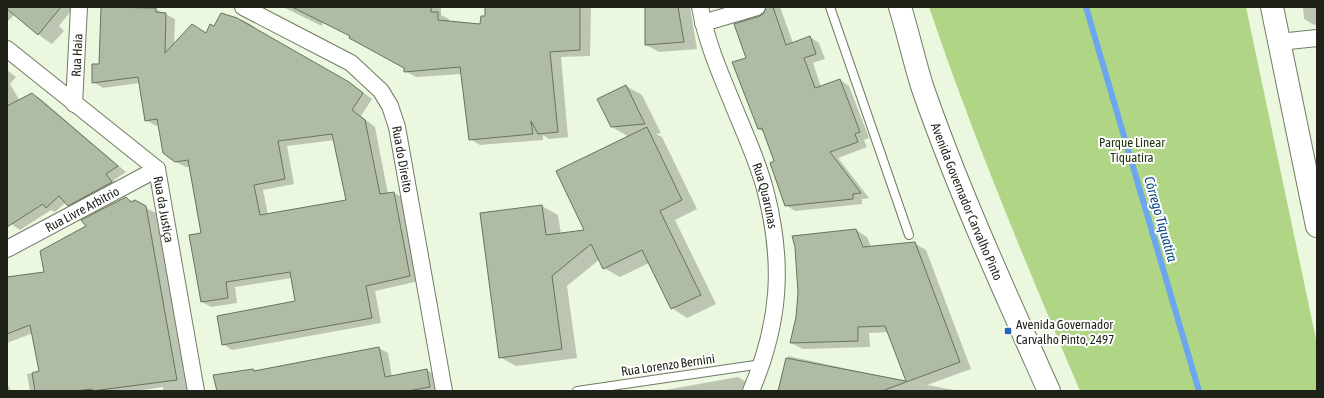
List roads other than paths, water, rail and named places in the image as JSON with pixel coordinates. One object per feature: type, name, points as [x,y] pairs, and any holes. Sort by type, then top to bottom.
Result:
[{"type":"main road","name":"Avenida Governador Carvalho Pinto","points":[[900,7],[922,84],[937,128],[985,249],[1049,391]]},
{"type":"main road","points":[[1272,7],[1317,226]]},
{"type":"street","name":"Rua Haia","points":[[74,104],[79,7]]},
{"type":"street","name":"Rua do Direito","points":[[243,7],[351,63],[381,91],[390,106],[397,127],[444,391]]},
{"type":"street","name":"Rua Quarunas","points":[[700,7],[703,23],[766,191],[777,244],[777,303],[763,364],[751,391]]},
{"type":"street","points":[[703,23],[757,7]]},
{"type":"street","points":[[1279,42],[1317,38]]},
{"type":"street","name":"Rua da Justiça","points":[[7,48],[74,104],[157,169],[196,391]]},
{"type":"street","name":"Rua Livre Arbitrio","points":[[7,249],[157,169]]},
{"type":"lane","points":[[830,7],[910,235]]},
{"type":"lane","name":"Rua Lorenzo Bernini","points":[[576,391],[763,364]]},
{"type":"waterway","name":"Córrego Tiquatira","points":[[1086,7],[1199,391]]},
{"type":"place","name":"Avenida Governador Carvalho Pinto, 2497","points":[[1008,331]]},
{"type":"park label","name":"Parque Linear Tiquatira","points":[[1132,150]]}]
